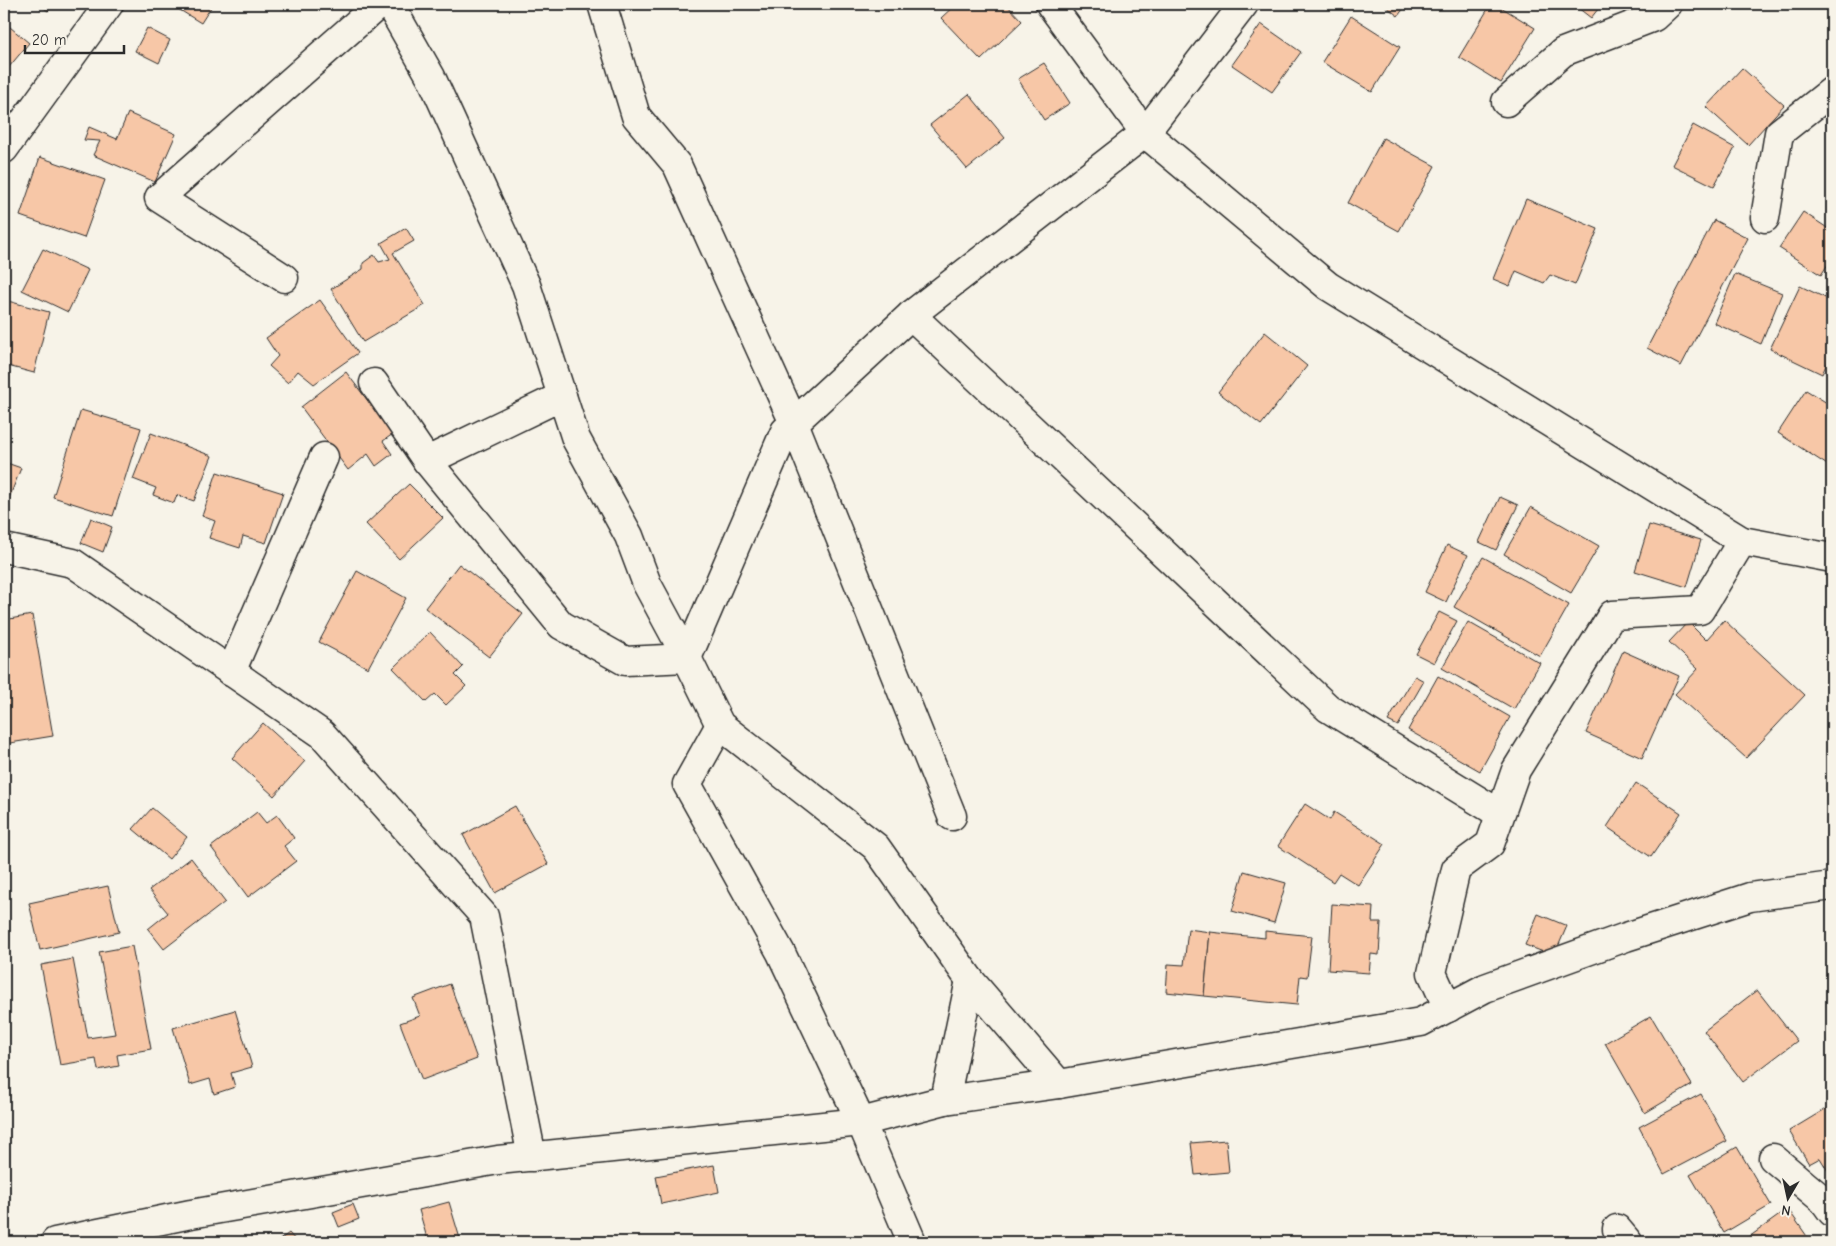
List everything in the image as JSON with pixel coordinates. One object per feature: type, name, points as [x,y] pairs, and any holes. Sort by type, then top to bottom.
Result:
[{"type":"street","points":[[4,149],[109,4]]},
{"type":"street","points":[[284,278],[159,198],[379,4]]},
{"type":"street","points":[[387,4],[394,12],[431,76],[526,285],[576,439],[629,536],[647,584],[720,725],[876,847],[970,980],[1059,1084]]},
{"type":"street","points":[[602,4],[636,116],[677,165],[794,423],[952,816]]},
{"type":"street","points":[[1050,4],[1145,133],[1328,286],[1742,541],[1832,558]]},
{"type":"street","points":[[687,658],[785,431],[912,315],[1145,133],[1244,4]]},
{"type":"street","points":[[1506,102],[1563,52],[1654,17],[1668,4]]},
{"type":"street","points":[[1765,218],[1779,133],[1832,91]]},
{"type":"street","points":[[912,315],[1328,708],[1500,814]]},
{"type":"street","points":[[374,383],[427,462],[561,625],[624,661],[687,658]]},
{"type":"street","points":[[427,462],[562,396]]},
{"type":"street","points":[[232,672],[324,457]]},
{"type":"street","points":[[1448,1008],[1432,973],[1456,869],[1490,844],[1516,770],[1612,615],[1700,610],[1742,541]]},
{"type":"street","points":[[4,548],[72,563],[322,734],[484,916],[532,1157]]},
{"type":"street","points":[[720,725],[687,784],[781,953],[861,1122],[912,1242]]},
{"type":"street","points":[[55,1242],[200,1213],[498,1160],[861,1122],[945,1100],[1059,1084],[1421,1022],[1494,984],[1626,937],[1750,897],[1832,886]]},
{"type":"street","points":[[945,1100],[970,980]]},
{"type":"street","points":[[1773,1158],[1824,1201],[1832,1212]]},
{"type":"building","points":[[38,4],[54,4],[48,11]]},
{"type":"building","points":[[170,4],[213,4],[201,23]]},
{"type":"building","points":[[956,4],[1006,4],[1022,21],[981,60],[941,18]]},
{"type":"building","points":[[1383,4],[1407,4],[1398,16]]},
{"type":"building","points":[[1491,4],[1496,4],[1535,28],[1501,83],[1459,57]]},
{"type":"building","points":[[1573,4],[1602,4],[1591,18]]},
{"type":"building","points":[[1351,16],[1400,47],[1372,92],[1322,62]]},
{"type":"building","points":[[4,22],[29,43],[4,73]]},
{"type":"building","points":[[1261,24],[1301,52],[1272,92],[1232,65]]},
{"type":"building","points":[[147,28],[170,40],[159,63],[135,51]]},
{"type":"building","points":[[1044,63],[1070,103],[1044,120],[1018,79]]},
{"type":"building","points":[[1742,68],[1784,105],[1748,145],[1706,107]]},
{"type":"building","points":[[969,94],[1005,138],[967,169],[930,125]]},
{"type":"building","points":[[128,113],[176,134],[155,182],[93,155],[100,141],[84,140],[89,127],[117,139]]},
{"type":"building","points":[[1693,125],[1735,148],[1714,186],[1672,165]]},
{"type":"building","points":[[1383,138],[1435,166],[1399,231],[1348,203]]},
{"type":"building","points":[[40,157],[105,180],[84,238],[20,216]]},
{"type":"building","points":[[1526,199],[1598,229],[1575,285],[1550,275],[1544,283],[1516,271],[1510,286],[1493,279]]},
{"type":"building","points":[[1803,212],[1832,231],[1832,258],[1821,275],[1779,248]]},
{"type":"building","points":[[1714,220],[1748,238],[1681,366],[1647,348]]},
{"type":"building","points":[[406,228],[414,241],[393,253],[425,305],[363,342],[331,289],[363,269],[363,263],[374,255],[379,262],[390,259],[381,243]]},
{"type":"building","points":[[43,249],[88,270],[68,312],[22,290]]},
{"type":"building","points":[[1735,274],[1782,293],[1761,344],[1714,323]]},
{"type":"building","points":[[1800,286],[1832,301],[1832,353],[1822,374],[1770,349]]},
{"type":"building","points":[[4,300],[49,312],[34,373],[4,365]]},
{"type":"building","points":[[320,300],[358,353],[314,384],[298,371],[288,383],[269,366],[278,356],[266,338]]},
{"type":"building","points":[[1265,332],[1307,366],[1261,425],[1218,392]]},
{"type":"building","points":[[346,372],[393,434],[383,441],[392,454],[376,466],[368,454],[348,470],[301,407]]},
{"type":"building","points":[[1806,390],[1832,406],[1832,468],[1778,433]]},
{"type":"building","points":[[81,410],[141,428],[113,516],[53,497]]},
{"type":"building","points":[[151,433],[212,456],[194,501],[177,495],[174,503],[153,495],[156,488],[133,479]]},
{"type":"building","points":[[4,462],[21,468],[4,511]]},
{"type":"building","points":[[217,472],[283,493],[266,543],[243,536],[240,548],[209,538],[215,521],[202,516]]},
{"type":"building","points":[[409,484],[443,518],[399,559],[366,524]]},
{"type":"building","points":[[1500,497],[1518,505],[1496,550],[1479,542]]},
{"type":"building","points":[[1531,507],[1599,546],[1571,593],[1504,554]]},
{"type":"building","points":[[91,518],[112,527],[103,552],[81,543]]},
{"type":"building","points":[[1649,525],[1701,540],[1687,587],[1635,571]]},
{"type":"building","points":[[1447,545],[1468,555],[1446,602],[1425,592]]},
{"type":"building","points":[[1483,557],[1569,605],[1540,656],[1454,607]]},
{"type":"building","points":[[459,564],[523,614],[489,657],[425,608]]},
{"type":"building","points":[[357,571],[406,598],[368,668],[319,642]]},
{"type":"building","points":[[1439,612],[1457,621],[1434,663],[1416,654]]},
{"type":"building","points":[[32,615],[53,736],[4,744],[4,620]]},
{"type":"building","points":[[1724,620],[1805,695],[1746,758],[1675,694],[1698,669],[1669,642],[1688,622],[1706,640]]},
{"type":"building","points":[[1468,622],[1540,663],[1514,709],[1442,668]]},
{"type":"building","points":[[430,632],[463,667],[455,675],[466,686],[446,705],[435,694],[426,702],[393,668]]},
{"type":"building","points":[[1623,651],[1679,676],[1642,758],[1586,733]]},
{"type":"building","points":[[1415,676],[1424,681],[1398,726],[1388,721]]},
{"type":"building","points":[[1438,676],[1510,717],[1480,771],[1408,730]]},
{"type":"building","points":[[263,723],[305,761],[274,796],[232,758]]},
{"type":"building","points":[[1636,783],[1681,813],[1651,857],[1607,827]]},
{"type":"building","points":[[1305,804],[1330,820],[1334,812],[1385,844],[1358,885],[1339,873],[1333,882],[1278,846]]},
{"type":"building","points":[[515,806],[548,864],[495,893],[463,835]]},
{"type":"building","points":[[152,808],[187,837],[169,859],[133,829]]},
{"type":"building","points":[[257,812],[266,823],[277,815],[294,838],[284,846],[296,861],[248,897],[211,847]]},
{"type":"building","points":[[191,858],[225,902],[164,949],[148,929],[168,913],[149,890]]},
{"type":"building","points":[[1244,871],[1286,883],[1274,923],[1232,911]]},
{"type":"building","points":[[108,886],[119,932],[40,950],[29,903]]},
{"type":"building","points":[[1332,904],[1373,907],[1372,922],[1381,922],[1379,955],[1371,954],[1369,973],[1328,970]]},
{"type":"building","points":[[1538,914],[1567,926],[1554,956],[1525,945]]},
{"type":"building","points":[[1188,929],[1210,932],[1204,996],[1166,992],[1168,964],[1184,965]]},
{"type":"building","points":[[1265,931],[1312,936],[1307,977],[1300,976],[1297,1005],[1204,996],[1210,932],[1265,938]]},
{"type":"building","points":[[132,946],[151,1049],[117,1055],[119,1066],[98,1070],[96,1059],[60,1065],[41,965],[73,959],[88,1038],[115,1034],[99,952]]},
{"type":"building","points":[[450,984],[477,1059],[422,1080],[400,1023],[420,1016],[413,998]]},
{"type":"building","points":[[1757,990],[1797,1041],[1743,1082],[1704,1031]]},
{"type":"building","points":[[235,1010],[252,1067],[231,1073],[235,1087],[214,1094],[210,1079],[190,1085],[173,1028]]},
{"type":"building","points":[[1651,1016],[1692,1085],[1645,1113],[1605,1043]]},
{"type":"building","points":[[1701,1094],[1727,1141],[1664,1174],[1639,1127]]},
{"type":"building","points":[[1832,1105],[1832,1169],[1828,1171],[1820,1158],[1809,1164],[1789,1131]]},
{"type":"building","points":[[1226,1140],[1229,1172],[1195,1175],[1191,1143]]},
{"type":"building","points":[[1737,1147],[1771,1205],[1724,1233],[1690,1175]]},
{"type":"building","points":[[714,1165],[719,1192],[661,1204],[656,1176]]},
{"type":"building","points":[[449,1202],[461,1242],[428,1242],[419,1210]]},
{"type":"building","points":[[353,1204],[359,1219],[339,1227],[333,1212]]},
{"type":"building","points":[[1788,1209],[1811,1242],[1742,1242]]},
{"type":"building","points":[[289,1233],[297,1242],[277,1242]]}]
